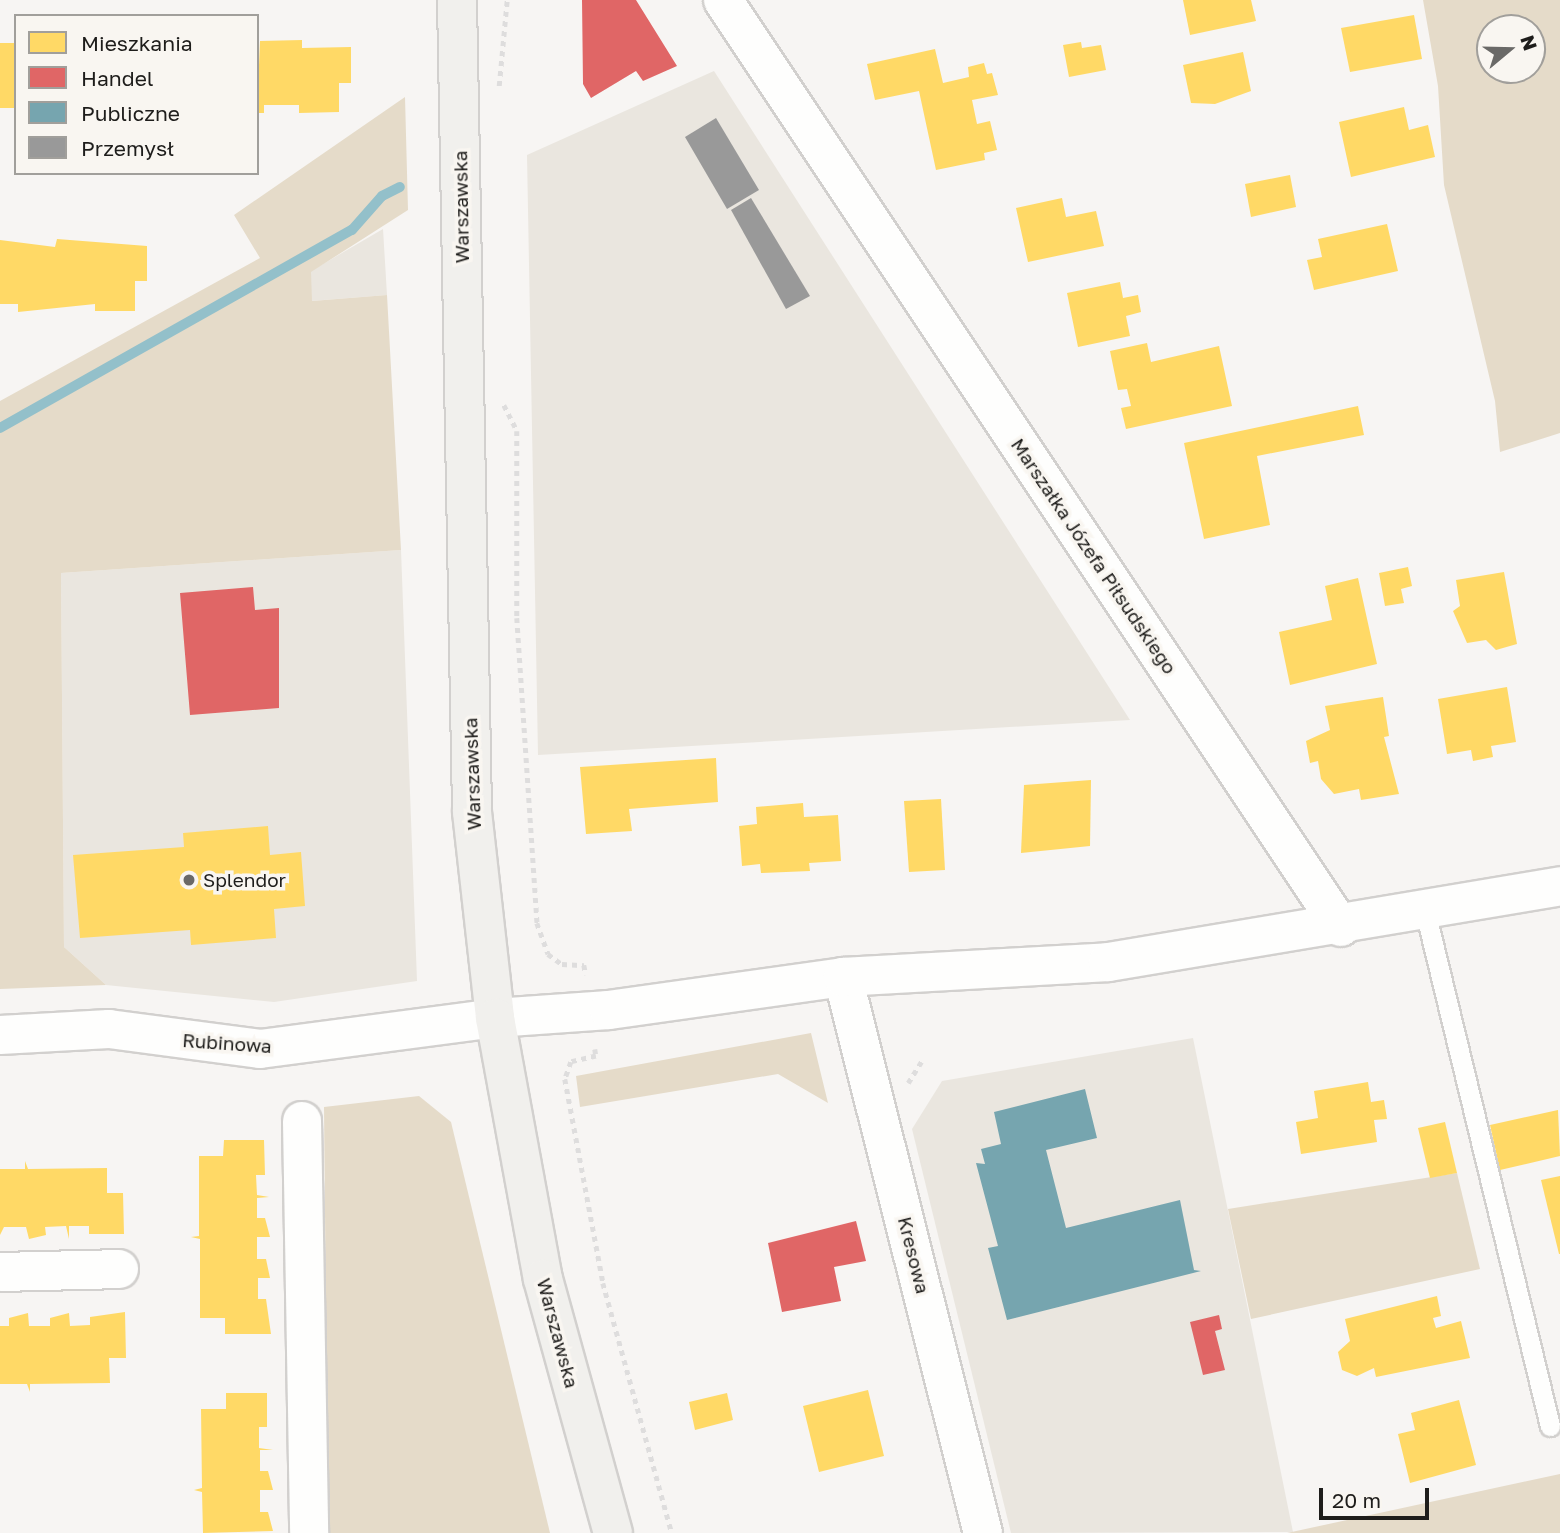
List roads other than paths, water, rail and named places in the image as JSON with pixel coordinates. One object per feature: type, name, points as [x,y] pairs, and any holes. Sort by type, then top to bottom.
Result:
[{"type":"main road","name":"Warszawska","points":[[457,0],[472,812],[495,1018],[543,1279],[613,1533]]},
{"type":"street","name":"Marszałka Józefa Piłsudskiego","points":[[723,0],[1341,926]]},
{"type":"street","points":[[495,1018],[609,1010],[843,977],[1108,962],[1341,926],[1560,886]]},
{"type":"street","name":"Kresowa","points":[[843,977],[983,1533]]},
{"type":"street","name":"Rubinowa","points":[[0,1035],[109,1029],[260,1049],[495,1018]]},
{"type":"street","points":[[302,1121],[309,1533]]},
{"type":"street","points":[[0,1272],[118,1269]]},
{"type":"lane","points":[[1425,911],[1550,1426]]},
{"type":"waterway","points":[[0,428],[352,230],[382,196],[400,187]]},
{"type":"place","name":"Splendor","points":[[189,880]]}]
